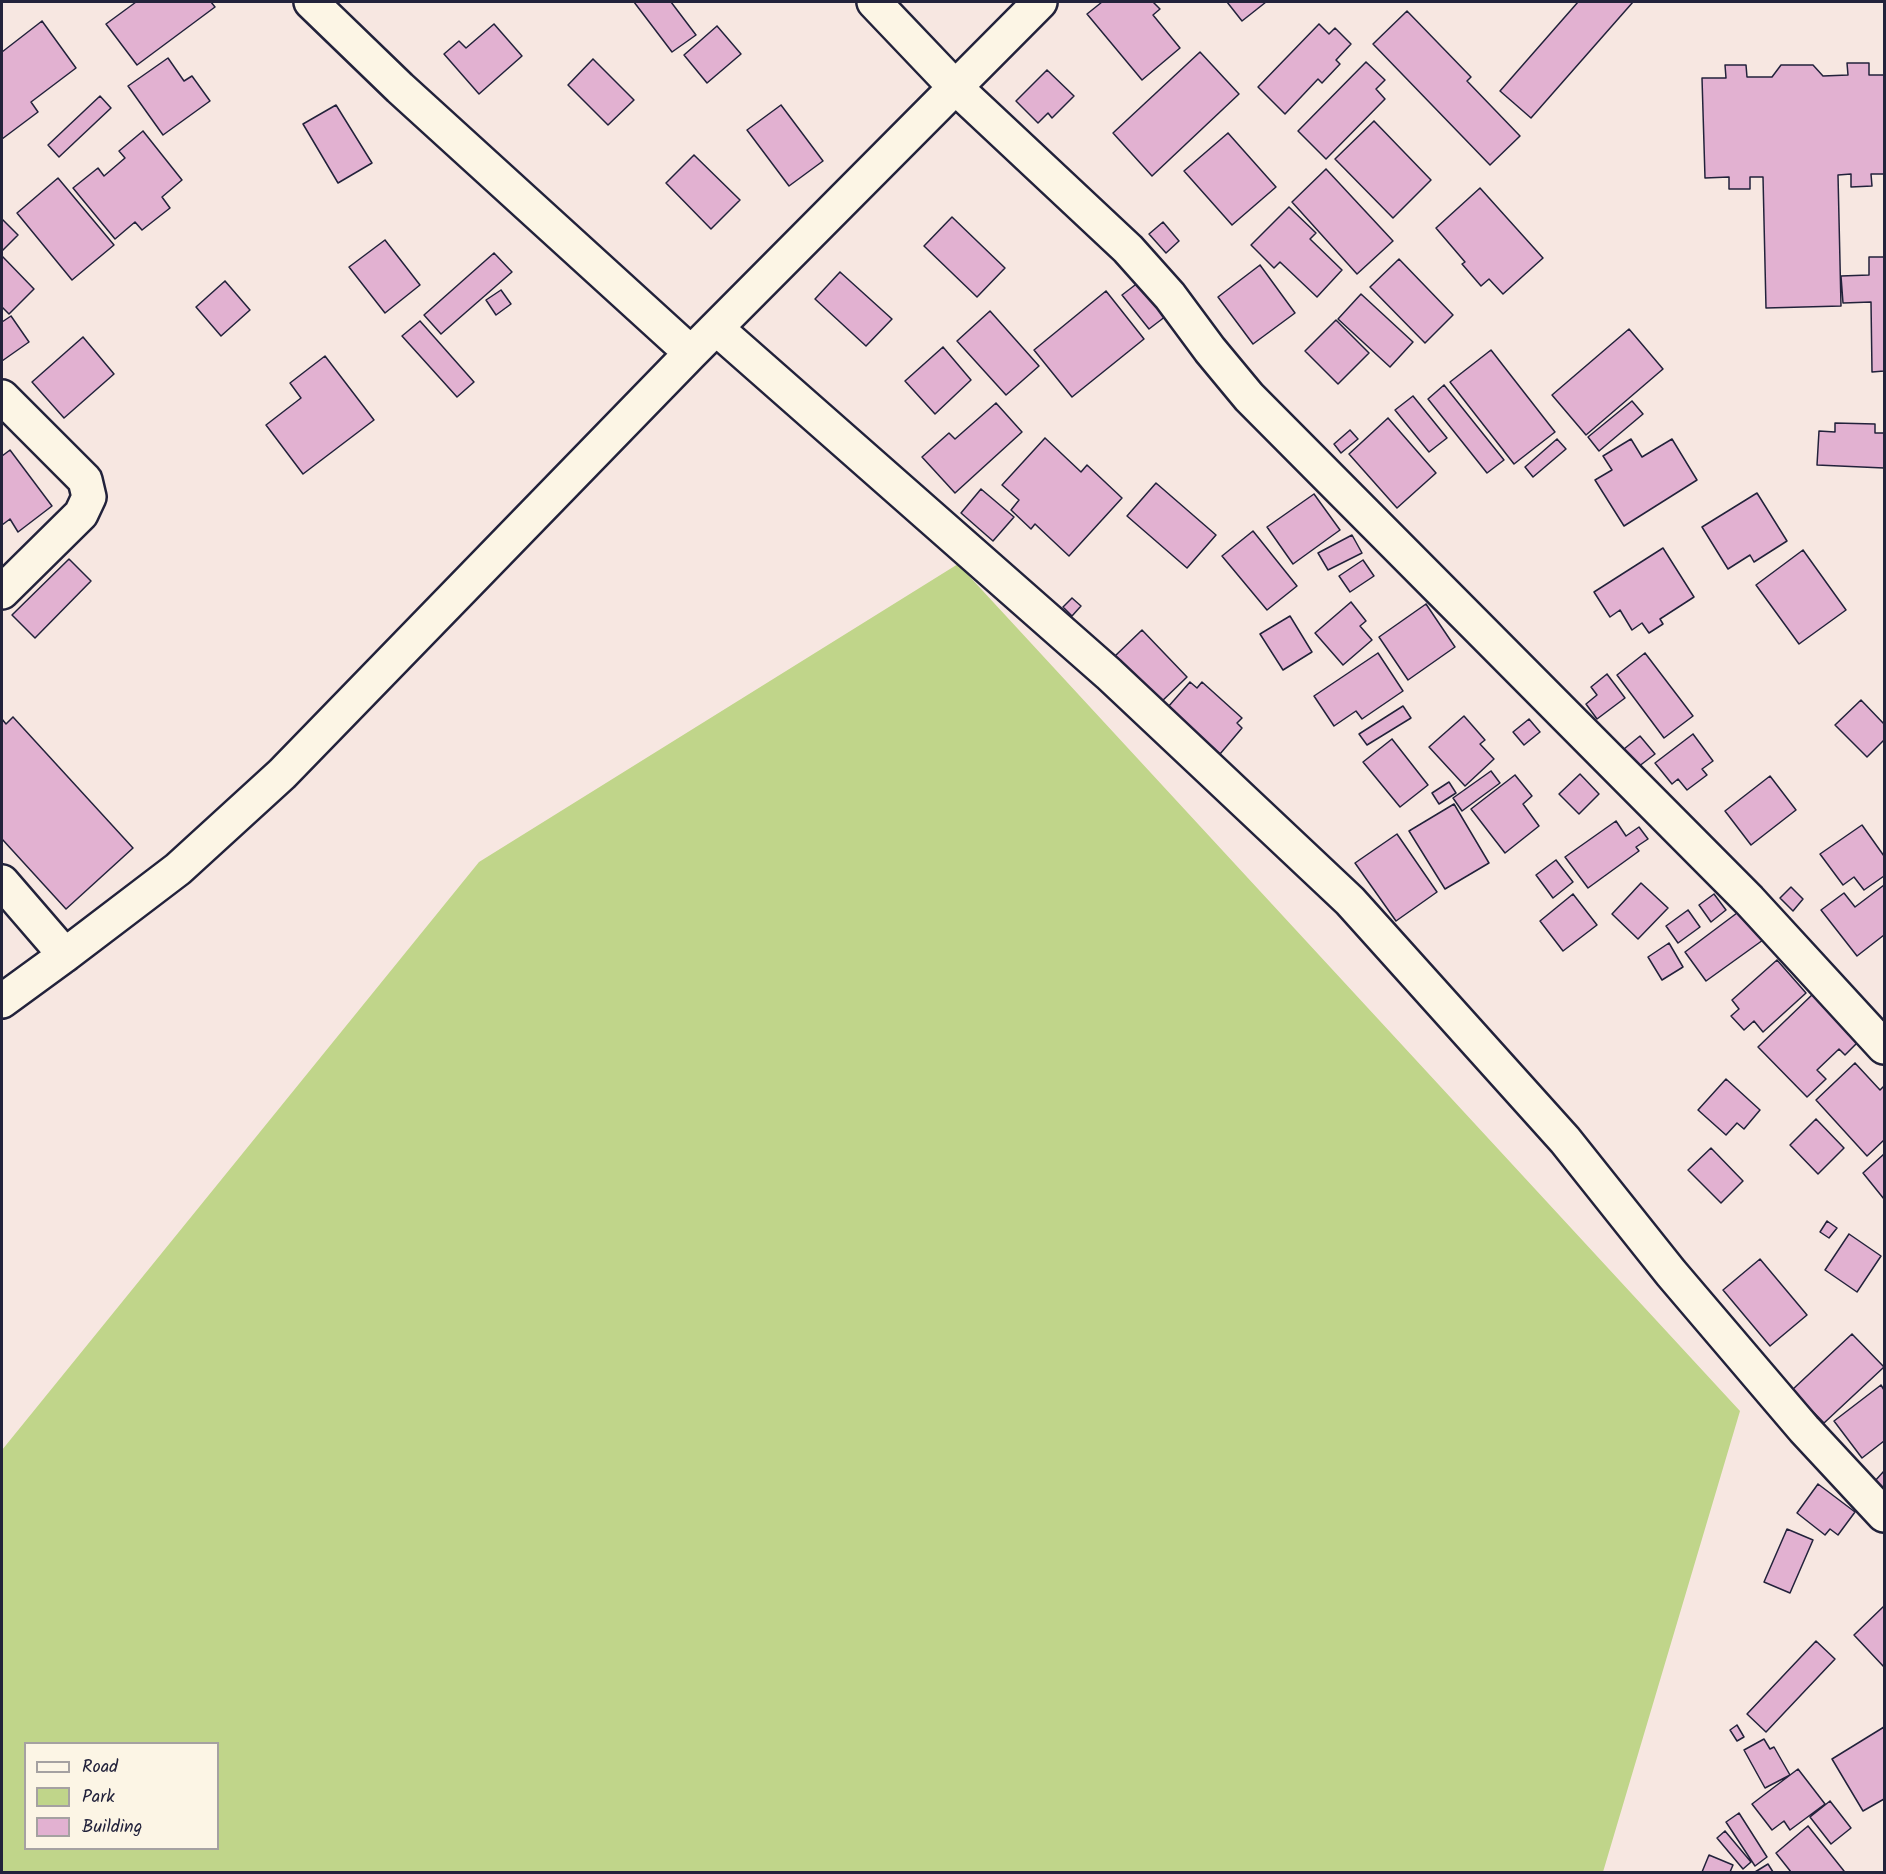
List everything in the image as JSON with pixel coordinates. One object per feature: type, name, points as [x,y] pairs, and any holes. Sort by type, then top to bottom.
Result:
[{"type":"street","points":[[311,2],[400,88],[691,353]]},
{"type":"street","points":[[874,2],[954,86],[1128,249],[1170,296],[1249,397],[1749,900],[1884,1047]]},
{"type":"street","points":[[2,1001],[65,956],[178,869],[282,774],[691,353],[1040,2]]},
{"type":"street","points":[[716,328],[1109,674],[1350,901],[1565,1140],[1671,1273],[1804,1429],[1884,1515]]},
{"type":"street","points":[[2,397],[85,480],[89,497],[81,514],[2,592]]},
{"type":"street","points":[[2,882],[65,956]]},
{"type":"green space","points":[[958,564],[1740,1411],[1603,1872],[2,1872],[2,1450],[479,862]]},
{"type":"building","points":[[136,2],[211,2],[215,7],[137,65],[106,24]]},
{"type":"building","points":[[634,2],[671,2],[696,35],[672,52]]},
{"type":"building","points":[[1102,2],[1153,2],[1160,9],[1153,15],[1180,48],[1142,80],[1087,14]]},
{"type":"building","points":[[1227,2],[1266,2],[1242,21]]},
{"type":"building","points":[[1578,2],[1633,2],[1531,118],[1500,91]]},
{"type":"building","points":[[1407,11],[1471,77],[1467,81],[1520,136],[1490,165],[1373,44]]},
{"type":"building","points":[[42,21],[76,68],[31,102],[38,112],[2,139],[2,52]]},
{"type":"building","points":[[494,24],[522,56],[479,94],[444,54],[459,41],[466,48]]},
{"type":"building","points":[[1319,24],[1329,34],[1335,28],[1351,44],[1336,60],[1340,64],[1322,83],[1318,79],[1285,114],[1258,87]]},
{"type":"building","points":[[717,26],[741,54],[707,83],[684,55]]},
{"type":"building","points":[[1200,52],[1239,94],[1152,176],[1113,133]]},
{"type":"building","points":[[168,58],[184,81],[192,76],[210,101],[163,135],[128,86]]},
{"type":"building","points":[[593,59],[634,100],[608,125],[568,85]]},
{"type":"building","points":[[1366,62],[1385,80],[1376,89],[1385,99],[1326,159],[1298,131]]},
{"type":"building","points":[[1847,63],[1869,63],[1869,75],[1884,75],[1884,174],[1871,174],[1872,186],[1851,187],[1851,174],[1838,175],[1841,306],[1766,308],[1763,177],[1750,177],[1750,189],[1729,189],[1729,177],[1705,178],[1702,78],[1726,78],[1725,65],[1746,65],[1747,77],[1772,77],[1781,65],[1813,65],[1823,76],[1848,75]]},
{"type":"building","points":[[1047,70],[1074,96],[1052,118],[1048,113],[1038,123],[1016,101]]},
{"type":"building","points":[[100,96],[111,108],[59,157],[48,145]]},
{"type":"building","points":[[336,105],[372,163],[338,183],[303,124]]},
{"type":"building","points":[[781,105],[823,161],[789,186],[747,130]]},
{"type":"building","points":[[1374,121],[1431,180],[1393,218],[1335,159]]},
{"type":"building","points":[[143,131],[182,180],[162,197],[170,208],[142,230],[135,222],[115,239],[73,188],[98,168],[104,176],[125,158],[119,151]]},
{"type":"building","points":[[1228,133],[1276,187],[1232,225],[1184,171]]},
{"type":"building","points":[[694,155],[740,200],[711,229],[666,183]]},
{"type":"building","points":[[1326,169],[1393,241],[1357,274],[1292,202]]},
{"type":"building","points":[[58,178],[114,245],[72,280],[17,213]]},
{"type":"building","points":[[1480,188],[1543,258],[1503,294],[1489,279],[1481,286],[1462,264],[1465,262],[1436,228]]},
{"type":"building","points":[[1289,207],[1316,233],[1310,239],[1342,270],[1317,297],[1280,262],[1274,268],[1251,245]]},
{"type":"building","points":[[952,217],[1005,268],[977,297],[924,246]]},
{"type":"building","points":[[2,219],[18,235],[2,251]]},
{"type":"building","points":[[1163,222],[1179,241],[1166,253],[1149,234]]},
{"type":"building","points":[[385,240],[420,285],[385,313],[349,267]]},
{"type":"building","points":[[494,253],[512,272],[441,334],[424,315]]},
{"type":"building","points":[[2,256],[34,289],[9,314],[2,307]]},
{"type":"building","points":[[1869,257],[1884,257],[1884,371],[1872,372],[1871,302],[1843,303],[1841,276],[1869,275]]},
{"type":"building","points":[[1399,259],[1453,315],[1425,343],[1370,287]]},
{"type":"building","points":[[1260,265],[1295,313],[1253,344],[1218,297]]},
{"type":"building","points":[[840,272],[892,319],[866,346],[815,299]]},
{"type":"building","points":[[225,281],[250,310],[221,336],[196,307]]},
{"type":"building","points":[[1139,282],[1166,316],[1149,329],[1122,295]]},
{"type":"building","points":[[501,290],[511,304],[496,315],[486,300]]},
{"type":"building","points":[[1106,291],[1144,339],[1072,397],[1034,350]]},
{"type":"building","points":[[1361,294],[1413,342],[1390,367],[1338,319]]},
{"type":"building","points":[[990,311],[1039,366],[1006,395],[957,341]]},
{"type":"building","points":[[11,316],[29,342],[2,361],[2,322]]},
{"type":"building","points":[[1336,320],[1369,353],[1338,384],[1305,351]]},
{"type":"building","points":[[420,321],[474,382],[457,397],[402,336]]},
{"type":"building","points":[[1629,329],[1663,369],[1586,435],[1552,395]]},
{"type":"building","points":[[83,337],[114,374],[64,418],[32,382]]},
{"type":"building","points":[[943,347],[971,380],[935,414],[905,381]]},
{"type":"building","points":[[1491,350],[1555,432],[1514,464],[1450,382]]},
{"type":"building","points":[[325,356],[374,420],[303,474],[266,425],[301,398],[290,383]]},
{"type":"building","points":[[1444,385],[1504,460],[1487,473],[1428,399]]},
{"type":"building","points":[[1413,396],[1447,438],[1429,452],[1395,410]]},
{"type":"building","points":[[1632,401],[1643,414],[1599,451],[1588,437]]},
{"type":"building","points":[[996,403],[1022,432],[955,493],[922,457],[949,433],[955,439]]},
{"type":"building","points":[[1388,418],[1436,473],[1397,508],[1349,454]]},
{"type":"building","points":[[1835,423],[1875,424],[1875,433],[1884,433],[1884,468],[1817,465],[1819,431],[1835,432]]},
{"type":"building","points":[[1350,430],[1358,439],[1341,453],[1334,444]]},
{"type":"building","points":[[1045,438],[1081,472],[1087,465],[1122,498],[1069,556],[1035,524],[1031,529],[1011,510],[1019,500],[1002,485]]},
{"type":"building","points":[[1557,439],[1566,449],[1533,477],[1525,467]]},
{"type":"building","points":[[1631,439],[1642,457],[1672,439],[1697,480],[1624,526],[1595,480],[1612,470],[1603,456]]},
{"type":"building","points":[[10,450],[52,506],[18,532],[10,519],[2,525],[2,456]]},
{"type":"building","points":[[1156,483],[1216,535],[1187,568],[1127,516]]},
{"type":"building","points":[[981,489],[1014,517],[993,541],[961,513]]},
{"type":"building","points":[[1757,493],[1787,541],[1754,562],[1750,555],[1728,569],[1702,527]]},
{"type":"building","points":[[1314,494],[1340,530],[1293,564],[1267,527]]},
{"type":"building","points":[[1253,531],[1297,586],[1267,610],[1222,556]]},
{"type":"building","points":[[1352,535],[1362,553],[1328,570],[1318,553]]},
{"type":"building","points":[[1663,548],[1694,597],[1660,619],[1663,624],[1649,633],[1642,623],[1632,630],[1620,610],[1610,617],[1594,592]]},
{"type":"building","points":[[1803,550],[1846,610],[1799,644],[1756,585]]},
{"type":"building","points":[[69,559],[91,581],[35,638],[12,615]]},
{"type":"building","points":[[1363,560],[1374,576],[1350,592],[1339,576]]},
{"type":"building","points":[[1072,598],[1081,606],[1072,616],[1063,607]]},
{"type":"building","points":[[1351,602],[1366,621],[1360,626],[1372,640],[1343,665],[1315,633]]},
{"type":"building","points":[[1426,604],[1455,647],[1408,680],[1379,637]]},
{"type":"building","points":[[1290,616],[1312,652],[1283,670],[1260,634]]},
{"type":"building","points":[[1142,630],[1187,677],[1159,704],[1115,656]]},
{"type":"building","points":[[1378,653],[1403,691],[1362,719],[1356,711],[1334,726],[1314,696]]},
{"type":"building","points":[[1645,653],[1693,716],[1664,738],[1617,675]]},
{"type":"building","points":[[1607,674],[1625,698],[1597,719],[1586,704],[1597,695],[1591,687]]},
{"type":"building","points":[[1190,682],[1197,688],[1202,682],[1242,718],[1237,723],[1242,728],[1220,754],[1168,707]]},
{"type":"building","points":[[1861,700],[1884,724],[1884,740],[1867,757],[1835,725]]},
{"type":"building","points":[[1403,706],[1411,718],[1367,745],[1359,734]]},
{"type":"building","points":[[1464,716],[1485,740],[1480,744],[1494,759],[1465,786],[1429,747]]},
{"type":"building","points":[[13,717],[133,848],[66,909],[2,839],[2,719],[6,724]]},
{"type":"building","points":[[1529,719],[1540,732],[1524,745],[1513,732]]},
{"type":"building","points":[[1693,734],[1713,761],[1702,769],[1707,775],[1687,790],[1678,779],[1672,784],[1655,763]]},
{"type":"building","points":[[1640,736],[1655,754],[1638,767],[1624,749]]},
{"type":"building","points":[[1392,739],[1428,785],[1400,807],[1363,762]]},
{"type":"building","points":[[1491,771],[1500,783],[1462,811],[1453,798]]},
{"type":"building","points":[[1580,774],[1599,794],[1579,814],[1559,794]]},
{"type":"building","points":[[1515,775],[1532,796],[1523,804],[1539,826],[1505,853],[1471,809]]},
{"type":"building","points":[[1770,776],[1796,810],[1751,845],[1725,811]]},
{"type":"building","points":[[1449,782],[1456,793],[1439,804],[1432,793]]},
{"type":"building","points":[[1454,804],[1489,863],[1445,889],[1409,831]]},
{"type":"building","points":[[1616,821],[1626,836],[1639,827],[1648,839],[1636,847],[1639,851],[1588,888],[1565,857]]},
{"type":"building","points":[[1862,825],[1884,856],[1884,876],[1864,890],[1854,877],[1843,885],[1820,854]]},
{"type":"building","points":[[1397,834],[1437,892],[1396,921],[1355,863]]},
{"type":"building","points":[[1556,860],[1573,882],[1553,898],[1536,875]]},
{"type":"building","points":[[1641,883],[1668,908],[1638,939],[1612,914]]},
{"type":"building","points":[[1884,885],[1884,935],[1857,956],[1821,910],[1844,893],[1855,907]]},
{"type":"building","points":[[1791,887],[1803,899],[1793,911],[1780,898]]},
{"type":"building","points":[[1573,894],[1597,925],[1563,951],[1540,921]]},
{"type":"building","points":[[1714,894],[1726,910],[1711,922],[1699,905]]},
{"type":"building","points":[[1688,910],[1700,927],[1678,943],[1666,926]]},
{"type":"building","points":[[1741,910],[1763,940],[1706,981],[1685,952]]},
{"type":"building","points":[[1669,943],[1683,967],[1662,980],[1648,957]]},
{"type":"building","points":[[1777,960],[1806,993],[1763,1032],[1754,1021],[1744,1030],[1731,1016],[1739,1009],[1732,1000]]},
{"type":"building","points":[[1814,993],[1860,1040],[1845,1055],[1839,1049],[1817,1070],[1826,1079],[1807,1097],[1758,1047]]},
{"type":"building","points":[[1855,1063],[1880,1090],[1884,1086],[1884,1140],[1867,1156],[1816,1100]]},
{"type":"building","points":[[1726,1079],[1760,1110],[1744,1129],[1737,1123],[1726,1135],[1698,1110]]},
{"type":"building","points":[[1816,1119],[1844,1148],[1818,1174],[1790,1145]]},
{"type":"building","points":[[1711,1148],[1743,1181],[1721,1203],[1688,1170]]},
{"type":"building","points":[[1884,1154],[1884,1199],[1863,1173]]},
{"type":"building","points":[[1827,1221],[1837,1228],[1829,1238],[1820,1232]]},
{"type":"building","points":[[1849,1234],[1881,1256],[1857,1292],[1825,1270]]},
{"type":"building","points":[[1760,1259],[1807,1315],[1770,1346],[1723,1290]]},
{"type":"building","points":[[1852,1334],[1884,1367],[1824,1423],[1792,1390]]},
{"type":"building","points":[[1881,1385],[1884,1390],[1884,1441],[1862,1458],[1834,1421]]},
{"type":"building","points":[[1884,1471],[1884,1492],[1874,1482]]},
{"type":"building","points":[[1818,1484],[1855,1512],[1838,1535],[1830,1529],[1825,1535],[1797,1513]]},
{"type":"building","points":[[1787,1529],[1813,1540],[1790,1593],[1764,1582]]},
{"type":"building","points":[[1884,1606],[1884,1667],[1854,1635]]},
{"type":"building","points":[[1816,1641],[1835,1659],[1766,1732],[1747,1714]]},
{"type":"building","points":[[1737,1725],[1744,1737],[1737,1741],[1730,1730]]},
{"type":"building","points":[[1884,1727],[1884,1799],[1863,1811],[1832,1759]]},
{"type":"building","points":[[1764,1739],[1770,1749],[1774,1747],[1790,1775],[1765,1788],[1744,1750]]},
{"type":"building","points":[[1798,1769],[1825,1804],[1790,1830],[1784,1821],[1772,1830],[1752,1804]]},
{"type":"building","points":[[1830,1801],[1851,1828],[1831,1844],[1810,1817]]},
{"type":"building","points":[[1739,1813],[1767,1857],[1755,1866],[1726,1822]]},
{"type":"building","points":[[1808,1826],[1844,1871],[1791,1872],[1776,1853]]},
{"type":"building","points":[[1725,1831],[1751,1862],[1743,1869],[1717,1838]]},
{"type":"building","points":[[1709,1855],[1733,1865],[1730,1872],[1702,1872]]},
{"type":"building","points":[[1768,1864],[1773,1872],[1755,1872]]}]
